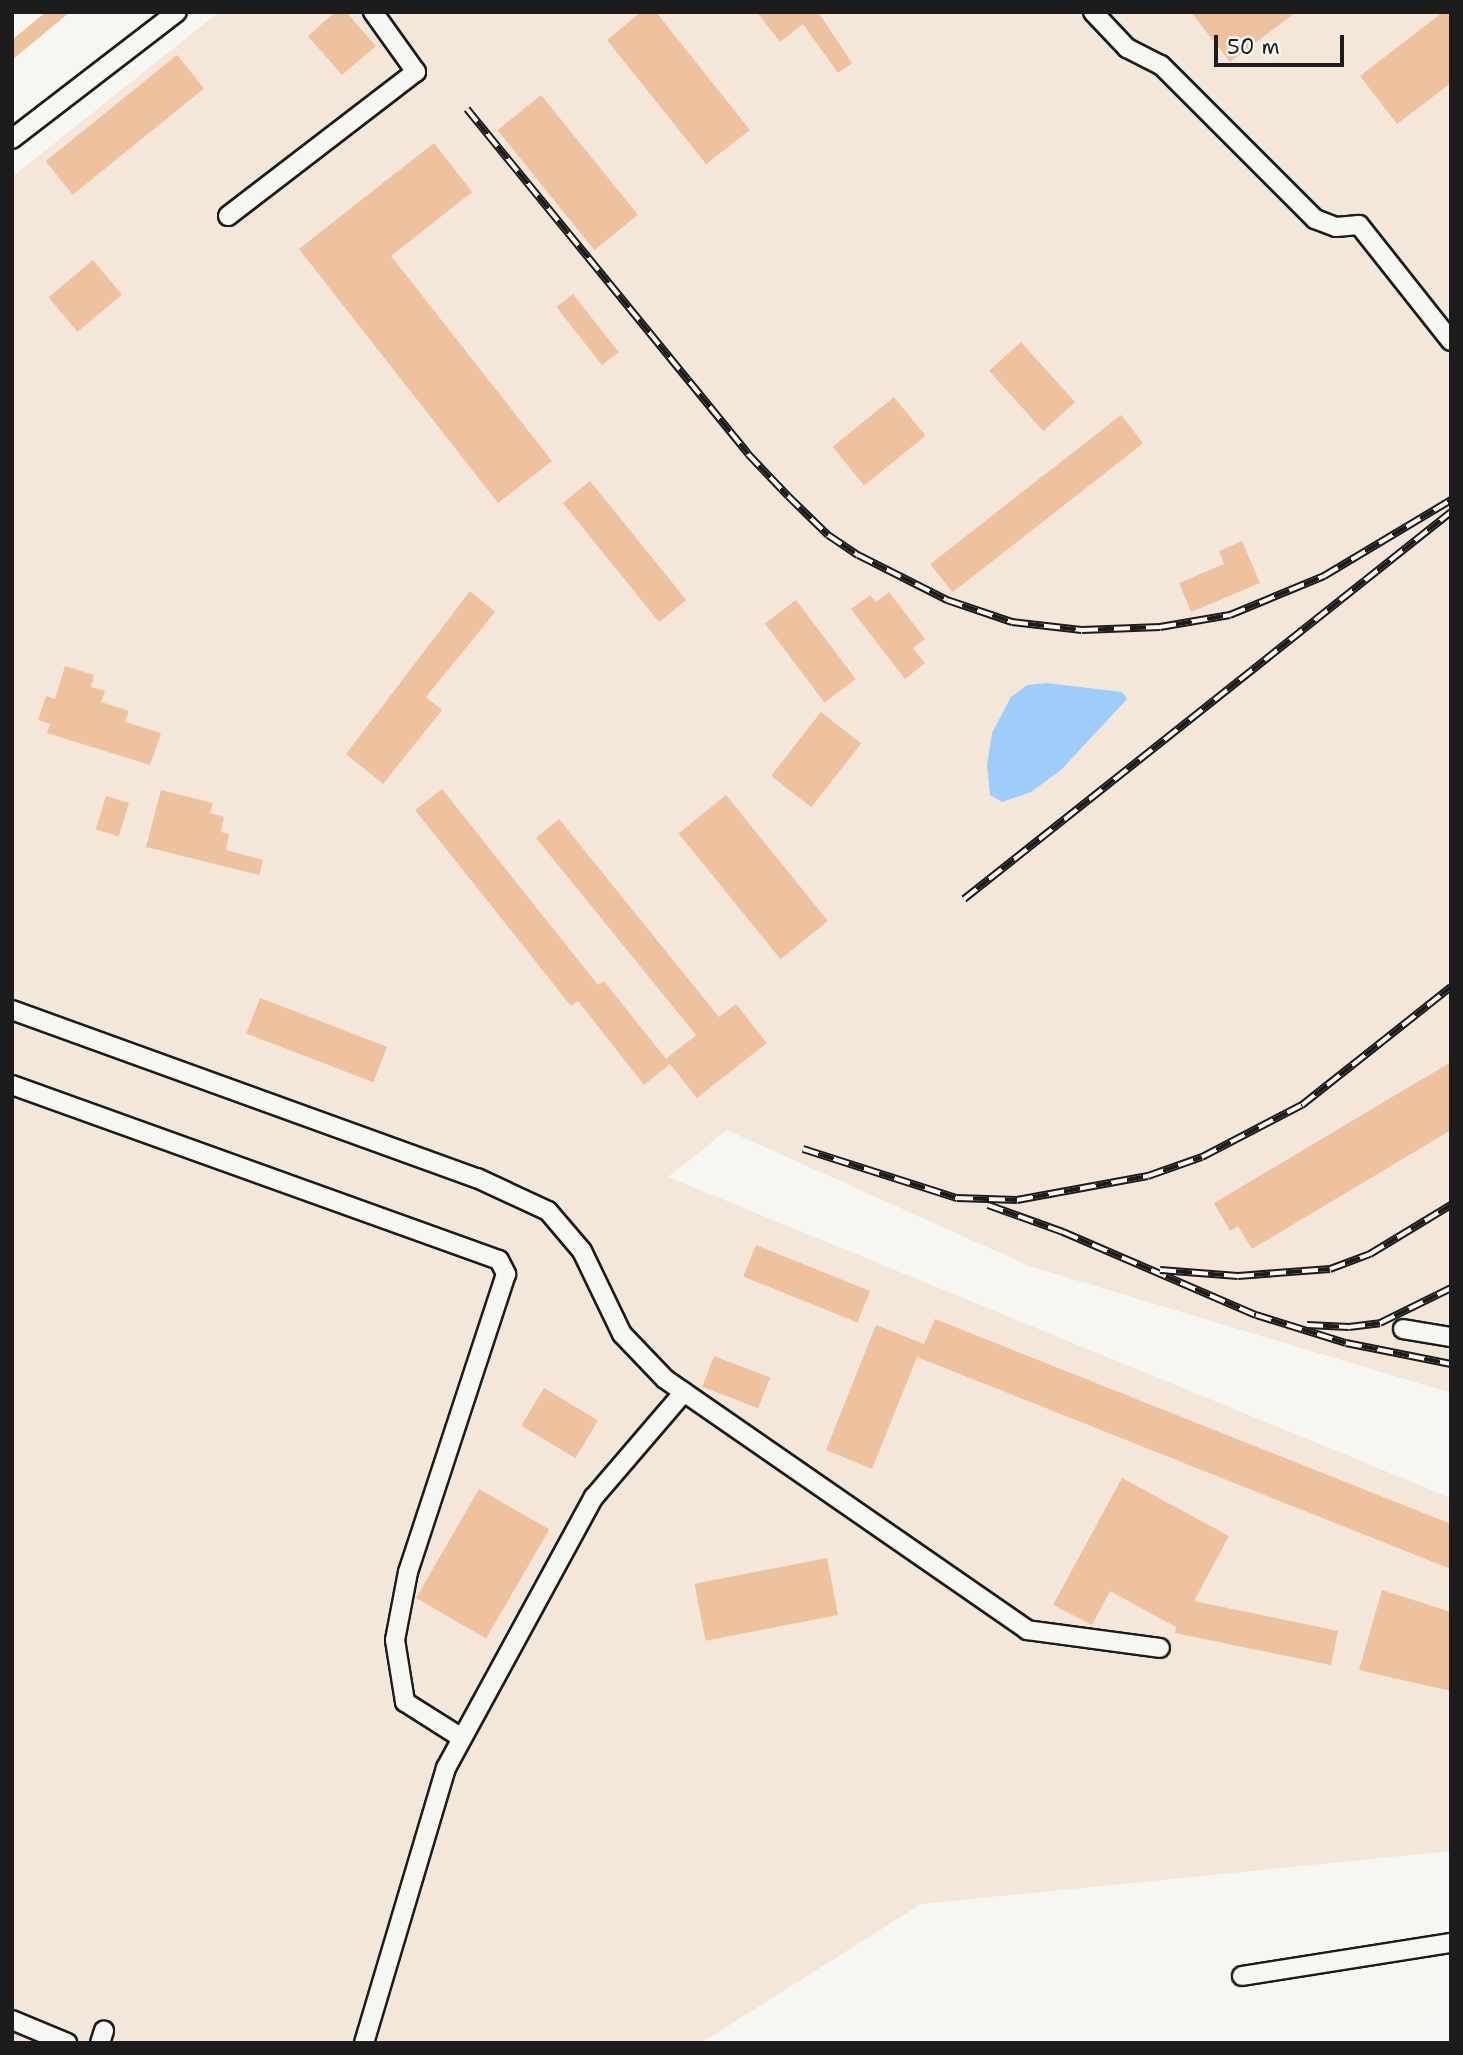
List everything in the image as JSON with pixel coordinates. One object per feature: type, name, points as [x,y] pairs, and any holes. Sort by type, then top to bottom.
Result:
[{"type":"street","points":[[12,139],[177,12]]},
{"type":"street","points":[[228,216],[416,72],[373,12]]},
{"type":"street","points":[[1093,12],[1127,48],[1160,65],[1315,219],[1336,227],[1359,225],[1451,341]]},
{"type":"street","points":[[12,1010],[477,1178],[548,1211],[582,1251],[622,1334],[665,1379],[1027,1630],[1160,1648]]},
{"type":"street","points":[[12,1085],[499,1260],[506,1274],[408,1572],[395,1640],[405,1702],[462,1738]]},
{"type":"street","points":[[1403,1329],[1451,1337]]},
{"type":"street","points":[[364,2043],[430,1818],[462,1738],[594,1497],[684,1392]]},
{"type":"street","points":[[1242,1976],[1451,1943]]},
{"type":"street","points":[[12,2020],[67,2043]]},
{"type":"shaded area","points":[[219,12],[1451,12],[1451,1393],[1029,1266],[727,1130],[668,1177],[1451,1498],[1451,1851],[921,1904],[701,2043],[12,2043],[12,177]]},
{"type":"water","points":[[1046,683],[1122,692],[1127,699],[1061,770],[1031,792],[1002,802],[990,795],[987,765],[992,733],[1011,697],[1027,685]]},
{"type":"building","points":[[46,12],[70,12],[12,60],[12,40]]},
{"type":"building","points":[[335,12],[346,12],[376,46],[342,75],[308,36]]},
{"type":"building","points":[[641,12],[656,12],[750,130],[706,164],[607,40]]},
{"type":"building","points":[[757,12],[818,12],[852,63],[838,73],[803,24],[780,42]]},
{"type":"building","points":[[1191,12],[1296,12],[1230,62]]},
{"type":"building","points":[[1443,12],[1451,12],[1451,83],[1397,124],[1360,76]]},
{"type":"building","points":[[177,55],[204,88],[73,195],[46,161]]},
{"type":"building","points":[[541,95],[638,215],[594,250],[497,130]]},
{"type":"building","points":[[434,143],[472,192],[391,256],[552,461],[498,503],[299,249]]},
{"type":"building","points":[[93,260],[122,294],[77,332],[49,297]]},
{"type":"building","points":[[573,294],[619,352],[602,365],[556,307]]},
{"type":"building","points":[[1021,342],[1075,402],[1043,431],[989,371]]},
{"type":"building","points":[[894,397],[925,436],[864,486],[833,447]]},
{"type":"building","points":[[1121,415],[1143,443],[952,592],[930,564]]},
{"type":"building","points":[[590,481],[686,600],[659,622],[563,503]]},
{"type":"building","points":[[1242,541],[1260,583],[1191,612],[1179,583],[1224,564],[1219,551]]},
{"type":"building","points":[[470,591],[495,612],[426,697],[442,710],[383,784],[346,754]]},
{"type":"building","points":[[889,592],[925,639],[913,648],[925,663],[905,679],[851,609],[870,595],[876,602]]},
{"type":"building","points":[[796,600],[856,679],[824,703],[765,623]]},
{"type":"building","points":[[65,666],[94,675],[91,687],[105,691],[101,702],[129,711],[125,722],[161,733],[150,765],[47,733],[50,724],[38,720],[46,696],[55,699]]},
{"type":"building","points":[[821,712],[861,743],[811,807],[771,776]]},
{"type":"building","points":[[442,789],[598,985],[604,981],[670,1064],[644,1085],[578,1001],[571,1006],[415,810]]},
{"type":"building","points":[[161,790],[213,803],[210,813],[224,817],[221,832],[229,834],[226,850],[263,860],[259,875],[146,847]]},
{"type":"building","points":[[726,795],[828,921],[781,959],[679,833]]},
{"type":"building","points":[[106,796],[129,803],[119,836],[96,829]]},
{"type":"building","points":[[559,819],[719,1017],[736,1004],[767,1043],[697,1098],[666,1059],[696,1035],[536,838]]},
{"type":"building","points":[[260,998],[387,1047],[373,1082],[246,1033]]},
{"type":"building","points":[[1451,1062],[1451,1130],[1252,1249],[1238,1226],[1230,1231],[1214,1203]]},
{"type":"building","points":[[756,1245],[870,1291],[857,1323],[743,1277]]},
{"type":"building","points":[[935,1319],[1451,1524],[1451,1569],[917,1357],[872,1469],[826,1450],[876,1325],[924,1344]]},
{"type":"building","points":[[714,1356],[770,1378],[758,1408],[702,1387]]},
{"type":"building","points":[[544,1388],[598,1420],[575,1458],[521,1426]]},
{"type":"building","points":[[1122,1478],[1229,1536],[1194,1601],[1338,1631],[1331,1665],[1175,1633],[1176,1627],[1110,1591],[1092,1625],[1053,1605]]},
{"type":"building","points":[[479,1489],[549,1530],[486,1639],[416,1598]]},
{"type":"building","points":[[827,1558],[838,1615],[706,1641],[694,1584]]},
{"type":"building","points":[[1382,1590],[1451,1612],[1451,1691],[1359,1670]]},
{"type":"railway","points":[[467,109],[748,454],[788,496],[828,535],[858,555],[947,600],[1012,622],[1082,630],[1160,627],[1230,615],[1324,576],[1451,500]]},
{"type":"railway","points":[[964,899],[1451,512]]},
{"type":"railway","points":[[803,1149],[957,1198],[1017,1200],[1148,1176],[1202,1157],[1302,1105],[1451,987]]},
{"type":"railway","points":[[988,1205],[1063,1232],[1256,1315],[1346,1343],[1451,1364]]},
{"type":"railway","points":[[1160,1270],[1238,1276],[1330,1269],[1370,1254],[1451,1205]]},
{"type":"railway","points":[[1307,1325],[1349,1327],[1380,1323],[1451,1288]]}]
